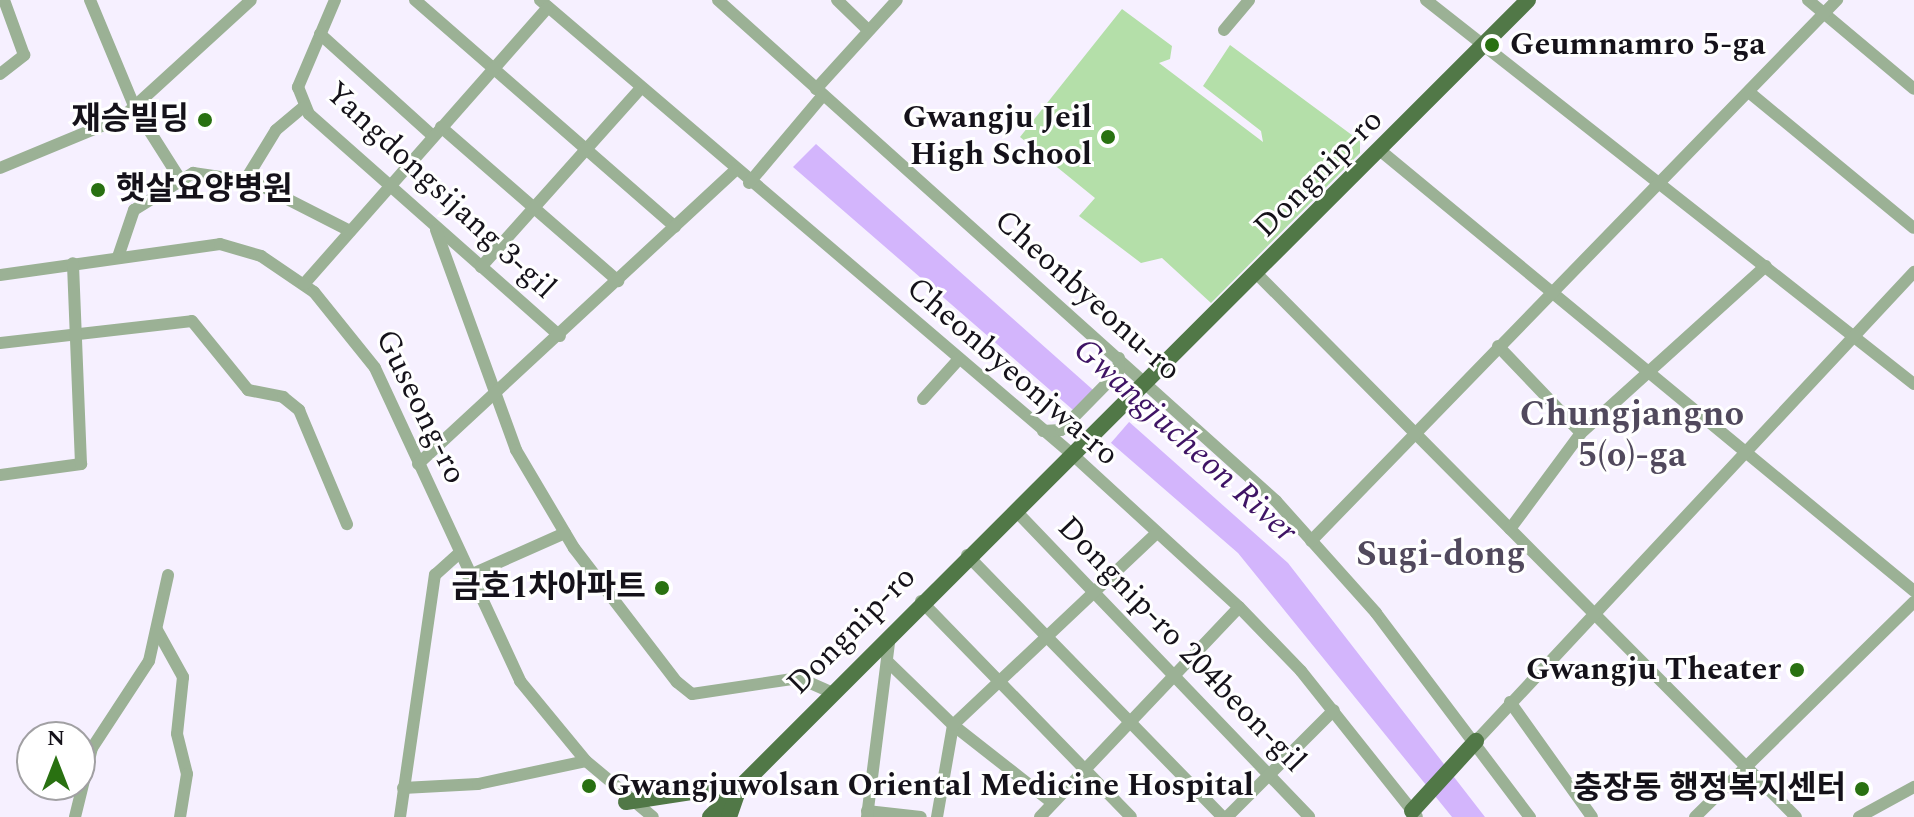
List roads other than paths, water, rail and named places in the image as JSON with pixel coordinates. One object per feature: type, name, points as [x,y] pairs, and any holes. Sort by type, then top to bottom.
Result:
[{"type":"main road","name":"Dongnip-ro","points":[[710,817],[967,555],[1382,152],[1528,0]]},
{"type":"main road","points":[[1411,815],[1476,741]]},
{"type":"main road","points":[[626,802],[739,785],[729,817]]},
{"type":"main road","points":[[626,802],[638,817]]},
{"type":"street","points":[[0,74],[24,55],[4,0]]},
{"type":"street","points":[[90,0],[135,108],[180,179]]},
{"type":"street","name":"Yangdongsijang 3-gil","points":[[335,0],[298,87],[303,107],[436,230],[560,336]]},
{"type":"street","points":[[415,0],[675,227]]},
{"type":"street","name":"Cheonbyeonu-ro","points":[[718,0],[1119,358],[1142,386],[1311,541],[1476,741],[1530,817]]},
{"type":"street","points":[[837,0],[868,30]]},
{"type":"street","points":[[749,183],[868,30],[897,0]]},
{"type":"street","points":[[1224,30],[1249,0]]},
{"type":"street","points":[[1426,0],[1914,384]]},
{"type":"street","points":[[1808,0],[1914,89]]},
{"type":"street","points":[[1311,541],[1498,346],[1750,93],[1837,0]]},
{"type":"street","points":[[0,167],[135,108],[247,1]]},
{"type":"street","points":[[304,284],[494,69],[544,4]]},
{"type":"street","name":"Cheonbyeonjwa-ro","points":[[544,4],[749,183],[1043,431],[1076,452],[1156,534],[1239,607],[1334,710],[1411,815]]},
{"type":"street","points":[[320,34],[534,208],[618,281]]},
{"type":"street","points":[[481,267],[641,88]]},
{"type":"street","points":[[1750,93],[1914,228]]},
{"type":"street","points":[[246,179],[276,130],[303,107]]},
{"type":"street","points":[[1382,152],[1748,450],[1914,591]]},
{"type":"street","points":[[418,464],[494,399],[735,170]]},
{"type":"street","points":[[118,257],[130,215],[193,173],[246,179],[350,231]]},
{"type":"street","points":[[436,230],[494,399],[565,533],[688,693],[799,678],[830,692]]},
{"type":"street","name":"Guseong-ro","points":[[0,275],[220,244],[261,256],[304,284],[364,347],[468,576],[520,681],[586,761],[626,802],[653,817]]},
{"type":"street","points":[[0,475],[81,464],[73,263]]},
{"type":"street","points":[[1510,529],[1581,433],[1677,353],[1766,266]]},
{"type":"street","points":[[1476,741],[1914,272]]},
{"type":"street","points":[[1257,274],[1418,431],[1593,614],[1796,817]]},
{"type":"street","points":[[0,343],[192,321],[248,390],[283,397],[299,410],[347,524]]},
{"type":"street","points":[[1498,346],[1581,433]]},
{"type":"street","points":[[1043,431],[1061,430],[1118,372],[1119,358]]},
{"type":"street","points":[[923,399],[959,359]]},
{"type":"street","name":"Dongnip-ro 204beon-gil","points":[[1015,510],[1309,817]]},
{"type":"street","points":[[468,576],[565,533]]},
{"type":"street","points":[[937,817],[953,725],[1156,534]]},
{"type":"street","points":[[400,817],[435,575],[458,554]]},
{"type":"street","points":[[967,555],[1225,817],[1334,710]]},
{"type":"street","points":[[75,817],[92,748],[143,673],[157,630],[168,575]]},
{"type":"street","points":[[921,601],[1131,817]]},
{"type":"street","points":[[1695,817],[1914,602]]},
{"type":"street","points":[[1040,817],[1050,801],[1081,767],[1239,607]]},
{"type":"street","points":[[157,630],[183,677],[177,734],[187,774],[180,817]]},
{"type":"street","points":[[890,632],[867,814],[921,817]]},
{"type":"street","points":[[887,661],[953,725],[1050,801]]},
{"type":"street","points":[[1510,702],[1592,817]]},
{"type":"street","points":[[403,788],[478,784],[586,761]]},
{"type":"street","points":[[1859,817],[1914,787]]},
{"type":"place","name":"Geumnamro 5-ga","points":[[1492,45]]},
{"type":"place","name":"재승빌딩","points":[[205,120]]},
{"type":"place","name":"Gwangju Jeil High School","points":[[1108,137]]},
{"type":"place","name":"햇살요양병원","points":[[98,190]]},
{"type":"place","name":"금호1차아파트","points":[[662,588]]},
{"type":"place","name":"Gwangju Theater","points":[[1797,670]]},
{"type":"place","name":"Gwangjuwolsan Oriental Medicine Hospital","points":[[589,786]]},
{"type":"place","name":"충장동 행정복지센터","points":[[1862,789]]},
{"type":"district","name":"Chungjangno 5(o)-ga","points":[[1632,434]]},
{"type":"district","name":"Sugi-dong","points":[[1441,555]]},
{"type":"water label","name":"Gwangjucheon River","points":[[1185,441]]}]
